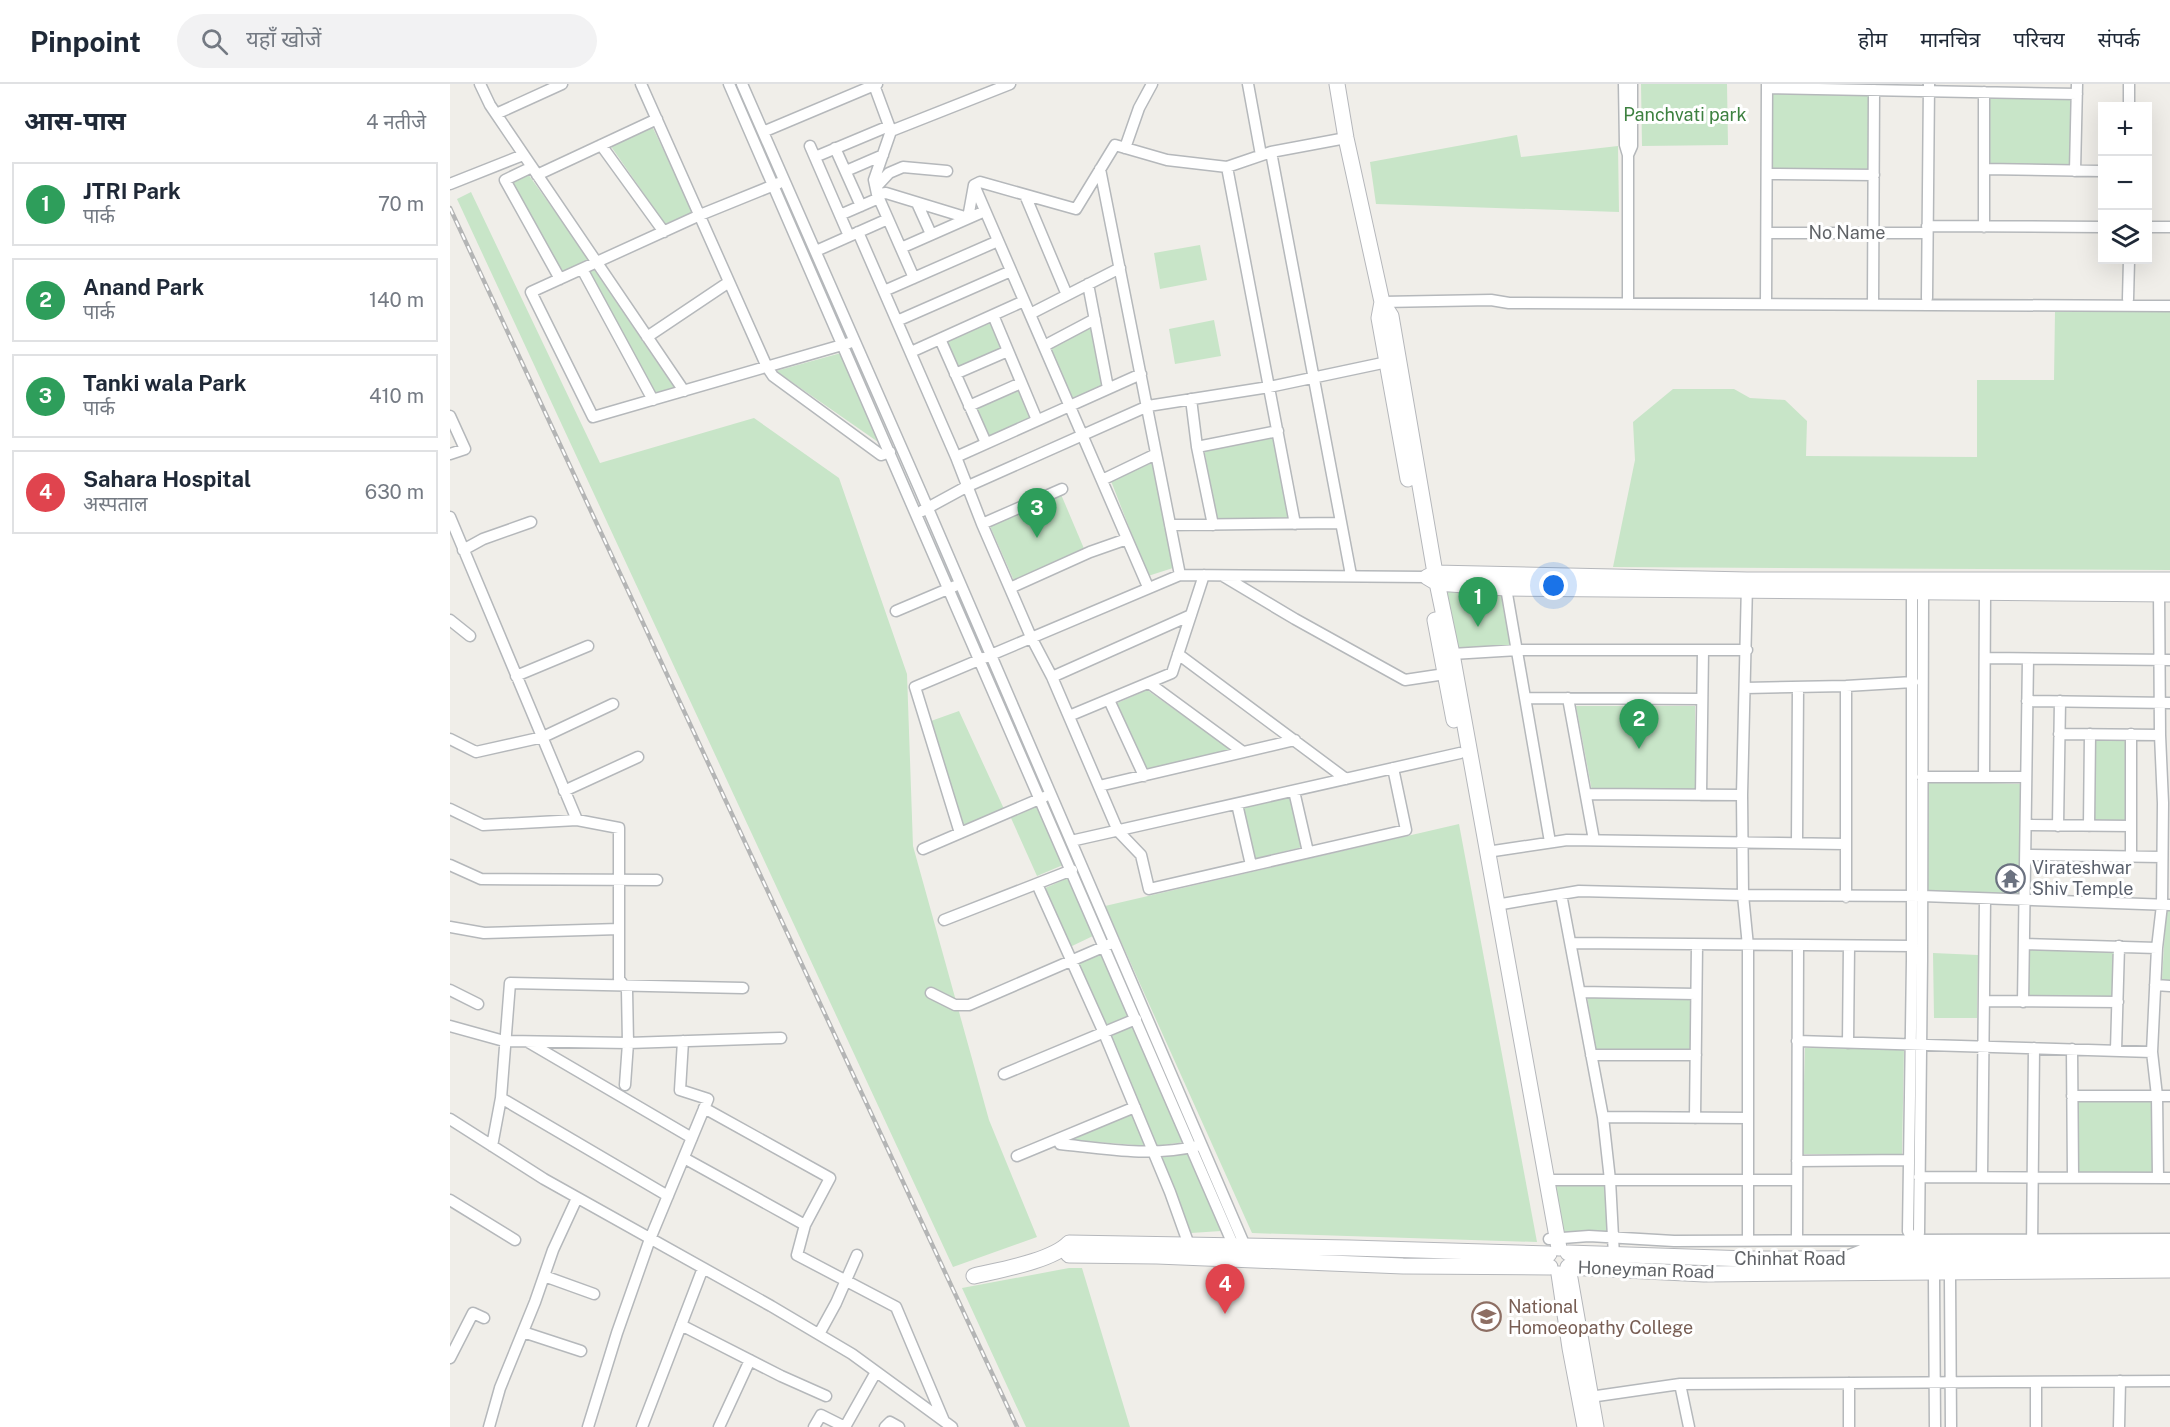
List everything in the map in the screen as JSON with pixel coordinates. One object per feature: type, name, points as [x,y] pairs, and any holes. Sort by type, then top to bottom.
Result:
[{"type":"street","points":[[480,84],[496,114],[684,391]]},
{"type":"street","points":[[496,114],[562,84]]},
{"type":"street","points":[[641,84],[773,376],[881,455],[890,452]]},
{"type":"street","points":[[729,84],[980,659],[1045,796],[1071,842],[1136,1019],[1196,1146]]},
{"type":"street","points":[[742,84],[991,654],[1072,870],[1109,945],[1240,1251]]},
{"type":"street","points":[[815,157],[1010,84]]},
{"type":"street","points":[[1125,148],[1139,108],[1152,84]]},
{"type":"street","points":[[1248,84],[1266,154],[1314,378],[1351,575]]},
{"type":"street","points":[[1337,84],[1346,138],[1382,302],[1379,318],[1393,361],[1433,578],[1445,674],[1460,753],[1557,1254],[1596,1427]]},
{"type":"street","points":[[1624,84],[1625,145],[1628,155],[1628,300]]},
{"type":"street","points":[[1628,155],[1632,146],[1632,84]]},
{"type":"street","points":[[2129,84],[2129,102]]},
{"type":"street","points":[[763,132],[875,85],[890,128],[874,180],[877,193],[914,278]]},
{"type":"street","points":[[1766,301],[1767,86],[1874,90],[1929,88],[1983,92],[2077,89],[2075,171]]},
{"type":"street","points":[[1927,298],[1929,88]]},
{"type":"street","points":[[1873,301],[1874,90]]},
{"type":"street","points":[[1983,92],[1984,227]]},
{"type":"street","points":[[560,279],[505,180],[601,145],[657,119]]},
{"type":"street","points":[[974,185],[980,182],[1076,209],[1115,145],[1167,160],[1227,167],[1266,154],[1346,138]]},
{"type":"street","points":[[601,145],[664,232]]},
{"type":"street","points":[[810,146],[840,215],[854,234],[884,291],[956,457],[982,524],[1031,637],[1052,677],[1118,831],[1141,855],[1149,889],[1406,830],[1393,768]]},
{"type":"street","points":[[835,148],[861,206]]},
{"type":"street","points":[[450,184],[524,155]]},
{"type":"street","points":[[846,171],[883,155]]},
{"type":"street","points":[[840,215],[861,206],[877,193],[889,173],[903,167],[947,171]]},
{"type":"street","points":[[1227,167],[1295,524]]},
{"type":"street","points":[[1100,169],[1180,575]]},
{"type":"street","points":[[1984,170],[2098,171]]},
{"type":"street","points":[[1767,174],[1874,175]]},
{"type":"street","points":[[784,180],[700,215],[531,292],[593,417],[855,341]]},
{"type":"street","points":[[974,185],[1148,587]]},
{"type":"street","points":[[968,218],[974,185]]},
{"type":"street","points":[[877,193],[886,193],[968,218]]},
{"type":"street","points":[[1025,195],[1067,295]]},
{"type":"street","points":[[917,203],[932,234]]},
{"type":"street","points":[[900,248],[985,211]]},
{"type":"street","points":[[816,251],[888,219]]},
{"type":"street","name":"No Name","points":[[1767,233],[1874,233],[1984,227],[2098,227]]},
{"type":"street","points":[[2152,227],[2170,227]]},
{"type":"street","points":[[884,291],[998,241]]},
{"type":"street","points":[[2128,264],[2128,299]]},
{"type":"street","points":[[1030,314],[1120,268]]},
{"type":"street","points":[[582,269],[653,400]]},
{"type":"street","points":[[897,321],[1011,271]]},
{"type":"street","points":[[647,337],[729,282]]},
{"type":"street","points":[[1088,284],[1108,388]]},
{"type":"street","points":[[1873,301],[1927,298],[2170,300]]},
{"type":"street","points":[[911,352],[1024,301]]},
{"type":"street","points":[[1382,302],[1873,301],[2170,306]]},
{"type":"street","points":[[993,315],[1037,420]]},
{"type":"street","points":[[1044,346],[1095,318]]},
{"type":"street","points":[[940,339],[986,443]]},
{"type":"street","points":[[955,374],[1008,351]]},
{"type":"street","points":[[916,513],[966,487],[1148,406],[1269,387],[1393,361]]},
{"type":"street","points":[[956,457],[1141,374]]},
{"type":"street","points":[[969,406],[1021,383]]},
{"type":"street","points":[[1191,399],[1197,447],[1213,525]]},
{"type":"street","points":[[450,416],[465,449],[450,454]]},
{"type":"street","points":[[1197,447],[1278,431]]},
{"type":"street","points":[[1102,480],[1156,454]]},
{"type":"street","points":[[982,524],[1062,489]]},
{"type":"street","points":[[450,517],[577,820]]},
{"type":"street","points":[[463,550],[483,539],[531,522]]},
{"type":"street","points":[[1170,525],[1341,523]]},
{"type":"street","points":[[1010,588],[1090,552],[1127,539]]},
{"type":"street","points":[[960,833],[915,687],[1180,575],[1351,575],[1747,586],[2164,587]]},
{"type":"street","points":[[1069,716],[1172,673],[1204,575]]},
{"type":"street","points":[[1222,575],[1295,619],[1405,680],[1445,674]]},
{"type":"street","points":[[1433,578],[1506,588],[1747,586]]},
{"type":"street","points":[[1433,578],[1452,654],[1547,1180],[1570,1348],[1585,1427]]},
{"type":"street","points":[[896,611],[960,583]]},
{"type":"street","points":[[1747,586],[1742,795],[1743,895],[1748,946],[1748,1240]]},
{"type":"street","points":[[1917,588],[1985,593],[2164,587]]},
{"type":"street","points":[[2158,1178],[2157,1096],[2152,1052],[2157,948],[2166,905],[2162,857],[2166,803],[2160,735],[2165,703],[2164,587]]},
{"type":"street","points":[[1506,588],[1550,842]]},
{"type":"street","points":[[1913,1244],[1908,1231],[1916,1045],[1917,897],[1911,851],[1913,682],[1917,588]]},
{"type":"street","points":[[1913,1244],[1919,1233],[1919,1177],[1912,946],[1922,835],[1923,777],[1917,588]]},
{"type":"street","points":[[1984,777],[1985,593]]},
{"type":"street","points":[[1052,677],[1191,615]]},
{"type":"street","points":[[450,620],[470,636]]},
{"type":"street","points":[[516,676],[588,646]]},
{"type":"street","points":[[1452,654],[1518,650],[1747,650]]},
{"type":"street","points":[[1701,795],[1702,650]]},
{"type":"street","points":[[1178,654],[1346,779]]},
{"type":"street","points":[[1985,658],[2165,660]]},
{"type":"street","points":[[2023,1002],[2028,659]]},
{"type":"street","points":[[1745,688],[1913,682]]},
{"type":"street","points":[[1149,683],[1243,752]]},
{"type":"street","points":[[1846,686],[1846,897]]},
{"type":"street","points":[[1797,842],[1798,687]]},
{"type":"street","points":[[1525,698],[1702,699]]},
{"type":"street","points":[[1569,698],[1594,840]]},
{"type":"street","points":[[1108,700],[1144,776]]},
{"type":"street","points":[[2027,700],[2165,703]]},
{"type":"street","points":[[2058,826],[2060,701]]},
{"type":"street","points":[[450,740],[476,752],[541,735],[543,737],[613,704]]},
{"type":"street","points":[[2059,734],[2160,735]]},
{"type":"street","points":[[2089,826],[2090,734]]},
{"type":"street","points":[[2131,734],[2131,856]]},
{"type":"street","points":[[1099,786],[1294,740]]},
{"type":"street","points":[[1071,842],[1460,753]]},
{"type":"street","points":[[564,791],[638,757]]},
{"type":"street","points":[[1923,777],[2026,777]]},
{"type":"street","points":[[1294,790],[1308,852]]},
{"type":"street","points":[[1586,794],[1742,795]]},
{"type":"street","points":[[922,849],[1045,796]]},
{"type":"street","points":[[1237,804],[1251,866]]},
{"type":"street","points":[[450,808],[483,825],[577,820],[619,828],[619,979],[627,990],[628,1043],[625,1085]]},
{"type":"street","points":[[2026,825],[2131,826]]},
{"type":"street","points":[[1911,851],[1922,835]]},
{"type":"street","points":[[1487,852],[1567,840],[1845,844]]},
{"type":"street","points":[[2026,855],[2162,857]]},
{"type":"street","points":[[450,865],[481,879],[657,880]]},
{"type":"street","points":[[944,920],[1072,870]]},
{"type":"street","points":[[1037,884],[1135,1107],[1190,1252]]},
{"type":"street","points":[[1496,905],[1579,891],[1917,897],[2166,905]]},
{"type":"street","points":[[1561,894],[1603,1118],[1610,1180],[1614,1256]]},
{"type":"street","points":[[1982,1177],[1985,899]]},
{"type":"street","points":[[450,927],[484,933],[619,929]]},
{"type":"street","points":[[1571,943],[1912,946]]},
{"type":"street","points":[[2024,944],[2157,948]]},
{"type":"street","points":[[931,993],[955,1005],[969,1005],[1109,945]]},
{"type":"street","points":[[1695,1118],[1697,945]]},
{"type":"street","points":[[1797,1240],[1798,946]]},
{"type":"street","points":[[1848,1043],[1849,946]]},
{"type":"street","points":[[2116,1050],[2119,946]]},
{"type":"street","points":[[492,1146],[501,1098],[510,983],[743,988]]},
{"type":"street","points":[[2155,985],[2170,986]]},
{"type":"street","points":[[450,990],[478,1004]]},
{"type":"street","points":[[1580,992],[1696,994]]},
{"type":"street","points":[[1984,1001],[2118,1002]]},
{"type":"street","points":[[1004,1074],[1136,1019]]},
{"type":"street","points":[[450,1026],[504,1041],[528,1042],[628,1043],[781,1038]]},
{"type":"street","points":[[588,1427],[617,1333],[650,1239],[708,1099],[680,1090],[683,1041]]},
{"type":"street","points":[[1797,1041],[2152,1052]]},
{"type":"street","points":[[528,1042],[692,1138]]},
{"type":"street","points":[[2031,1244],[2034,1048]]},
{"type":"street","points":[[2072,1049],[2073,1178]]},
{"type":"street","points":[[1591,1055],[1696,1055]]},
{"type":"street","points":[[2072,1096],[2170,1096]]},
{"type":"street","points":[[501,1098],[668,1196]]},
{"type":"street","points":[[1017,1156],[1135,1107]]},
{"type":"street","points":[[704,1108],[830,1178],[805,1225],[797,1255],[896,1307],[948,1424]]},
{"type":"street","points":[[1603,1118],[1748,1118]]},
{"type":"street","points":[[450,1119],[577,1198],[852,1354],[948,1424]]},
{"type":"street","points":[[1058,1139],[1060,1144],[1154,1153],[1196,1146]]},
{"type":"street","points":[[684,1158],[805,1225]]},
{"type":"street","points":[[1797,1161],[1910,1160]]},
{"type":"street","points":[[1919,1177],[2170,1179]]},
{"type":"street","points":[[1547,1180],[1797,1180]]},
{"type":"street","points":[[489,1427],[500,1388],[553,1250],[577,1198]]},
{"type":"street","points":[[450,1200],[515,1240]]},
{"type":"street","points":[[974,1276],[1027,1263],[1064,1249],[1069,1255],[1240,1251],[1403,1266],[1557,1254],[1612,1238],[1674,1241],[1851,1239],[1913,1244],[2031,1244],[2170,1239]]},
{"type":"street","points":[[1851,1239],[1862,1250]]},
{"type":"street","points":[[1841,1259],[1862,1250],[1913,1244]]},
{"type":"street","points":[[2031,1244],[2170,1249]]},
{"type":"street","name":"Chinhat Road","points":[[1557,1254],[2011,1264]]},
{"type":"street","name":"Honeyman Road","points":[[1557,1254],[1704,1274],[2011,1264]]},
{"type":"street","points":[[819,1334],[836,1303],[857,1255]]},
{"type":"street","points":[[2011,1264],[2170,1258]]},
{"type":"street","points":[[2011,1264],[2170,1270]]},
{"type":"street","points":[[642,1427],[703,1268]]},
{"type":"street","points":[[1795,1272],[1826,1279],[2170,1277]]},
{"type":"street","points":[[544,1276],[594,1294]]},
{"type":"street","points":[[1934,1279],[1935,1427]]},
{"type":"street","points":[[1950,1279],[1951,1427]]},
{"type":"street","points":[[450,1358],[473,1313],[484,1318]]},
{"type":"street","points":[[681,1325],[781,1376],[826,1395]]},
{"type":"street","points":[[523,1332],[582,1351]]},
{"type":"street","points":[[719,1427],[750,1360]]},
{"type":"street","points":[[814,1427],[821,1415],[845,1427],[876,1372]]},
{"type":"street","points":[[1590,1397],[1680,1383],[2170,1381]]},
{"type":"street","points":[[2036,1382],[2036,1427]]},
{"type":"street","points":[[2119,1427],[2120,1382]]},
{"type":"street","points":[[1680,1383],[1689,1427]]},
{"type":"street","points":[[1849,1383],[1849,1427]]},
{"type":"street","points":[[885,1427],[890,1422],[899,1427]]},
{"type":"green space","name":"Panchvati park","points":[[1641,84],[1727,84],[1728,145],[1642,146]]},
{"type":"green space","points":[[1770,92],[1870,93],[1869,170],[1770,168]]},
{"type":"green space","points":[[1989,98],[2071,100],[2070,165],[1988,164]]},
{"type":"green space","points":[[652,126],[693,212],[665,224],[610,145]]},
{"type":"green space","points":[[1517,135],[1521,157],[1618,146],[1619,212],[1376,204],[1370,162]]},
{"type":"green space","points":[[528,174],[589,259],[561,272],[511,182]]},
{"type":"green space","points":[[471,192],[600,463],[754,418],[839,478],[907,674],[913,846],[989,1120],[1037,1237],[953,1267],[457,199]]},
{"type":"green space","points":[[1200,245],[1207,280],[1160,289],[1154,253]]},
{"type":"green space","points":[[593,268],[675,389],[656,395],[587,271]]},
{"type":"green space","points":[[2055,312],[2170,312],[2170,570],[1613,567],[1635,460],[1633,422],[1673,389],[1734,389],[1750,398],[1785,400],[1807,421],[1806,456],[1977,457],[1977,380],[2054,380]]},
{"type":"green space","points":[[1214,320],[1221,356],[1175,364],[1169,329]]},
{"type":"green space","points":[[992,321],[1005,350],[958,370],[945,341]]},
{"type":"green space","points":[[1091,327],[1103,385],[1072,400],[1051,348]]},
{"type":"green space","points":[[841,353],[881,444],[776,371]]},
{"type":"green space","points":[[1021,388],[1034,419],[988,439],[974,408]]},
{"type":"green space","points":[[1272,435],[1289,519],[1217,520],[1204,449]]},
{"type":"green space","points":[[1154,462],[1173,568],[1148,576],[1111,481]]},
{"type":"green space","points":[[1060,492],[1085,551],[1015,583],[989,524]]},
{"type":"green space","points":[[1440,591],[1501,592],[1514,647],[1450,650]]},
{"type":"green space","points":[[1147,690],[1232,750],[1147,771],[1115,704]]},
{"type":"green space","points":[[1576,706],[1695,706],[1695,792],[1592,791]]},
{"type":"green space","points":[[959,711],[1004,809],[963,825],[931,721]]},
{"type":"green space","points":[[2129,736],[2128,825],[2090,825],[2092,737]]},
{"type":"green space","points":[[1926,781],[2021,784],[2020,895],[1925,893]]},
{"type":"green space","points":[[1291,797],[1303,847],[1253,859],[1242,808]]},
{"type":"green space","points":[[1038,806],[1063,865],[1037,876],[1011,818]]},
{"type":"green space","points":[[1459,824],[1537,1242],[1252,1233],[1105,906]]},
{"type":"green space","points":[[1070,877],[1095,935],[1070,947],[1043,889]]},
{"type":"green space","points":[[2166,911],[2170,911],[2170,981],[2162,980]]},
{"type":"green space","points":[[1098,943],[1131,1017],[1106,1028],[1073,954]]},
{"type":"green space","points":[[2027,947],[2116,950],[2114,1000],[2025,999]]},
{"type":"green space","points":[[1933,953],[1978,955],[1977,1018],[1934,1018]]},
{"type":"green space","points":[[1587,996],[1691,999],[1690,1051],[1596,1049]]},
{"type":"green space","points":[[1134,1025],[1184,1142],[1157,1146],[1110,1037]]},
{"type":"green space","points":[[1805,1048],[1904,1049],[1902,1154],[1802,1154]]},
{"type":"green space","points":[[2076,1098],[2155,1100],[2154,1173],[2075,1175]]},
{"type":"green space","points":[[1132,1114],[1148,1146],[1071,1140]]},
{"type":"green space","points":[[1188,1153],[1221,1231],[1191,1233],[1162,1157]]},
{"type":"green space","points":[[1608,1184],[1609,1236],[1559,1233],[1550,1185]]},
{"type":"green space","points":[[1069,1268],[1082,1268],[1130,1427],[1026,1427],[962,1288]]},
{"type":"railway","points":[[450,208],[1017,1427]]},
{"type":"place","name":"Tanki wala Park","points":[[1037,538]]},
{"type":"place","name":"JTRI Park","points":[[1478,627]]},
{"type":"place","name":"Anand Park","points":[[1639,749]]},
{"type":"place","name":"Virateshwar Shiv Temple","points":[[2011,878]]},
{"type":"place","name":"Sahara Hospital","points":[[1225,1314]]},
{"type":"place","name":"National Homoeopathy College","points":[[1487,1317]]}]
